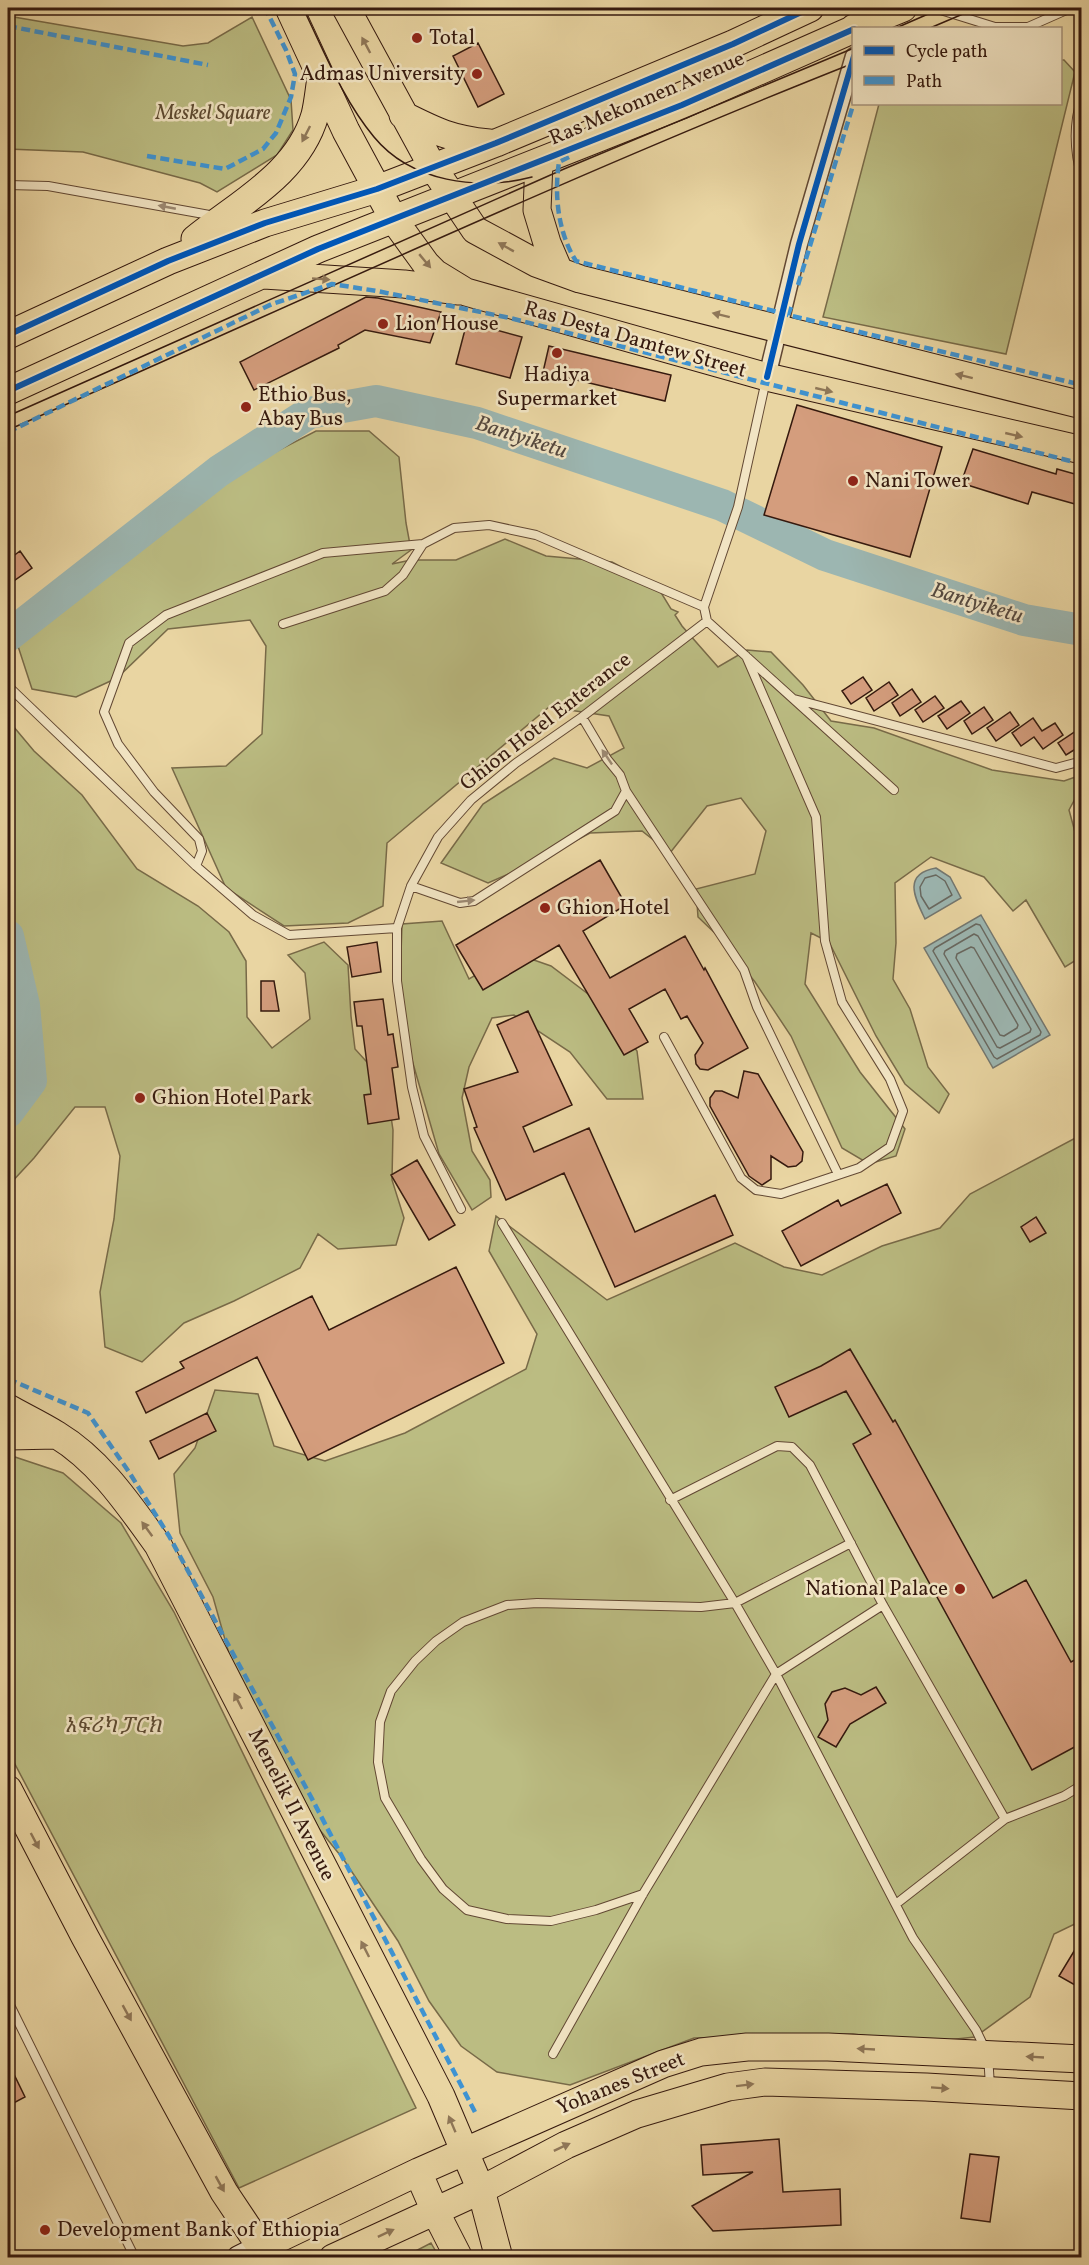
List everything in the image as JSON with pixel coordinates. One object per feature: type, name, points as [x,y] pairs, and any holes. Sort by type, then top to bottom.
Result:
[{"type":"main road","name":"Ras Desta Damtew Street","points":[[289,8],[321,78],[394,219],[426,264],[435,273],[466,292],[767,377],[1082,450]]},
{"type":"main road","name":"Ras Desta Damtew Street","points":[[346,8],[432,166],[476,230],[536,263],[580,279],[1082,405]]},
{"type":"main road","name":"Ras Mekonnen Avenue","points":[[168,261],[265,223],[377,189],[496,143],[733,44],[810,8]]},
{"type":"main road","name":"Ras Mekonnen Avenue","points":[[860,27],[903,8]]},
{"type":"main road","name":"Ras Mekonnen Avenue","points":[[8,391],[318,249],[682,105],[852,31]]},
{"type":"main road","points":[[8,335],[168,261],[207,229],[225,218],[282,171],[297,152],[309,131],[315,114],[321,78]]},
{"type":"main road","points":[[404,115],[440,134],[460,140],[496,143]]},
{"type":"main road","points":[[539,162],[537,210],[559,271]]},
{"type":"main road","points":[[263,275],[404,284],[466,292]]},
{"type":"main road","name":"Menelik II Avenue","points":[[8,1408],[58,1435],[96,1465],[131,1507],[158,1545],[441,2096],[481,2190],[500,2258]]},
{"type":"main road","points":[[8,1436],[58,1435]]},
{"type":"main road","points":[[8,1790],[256,2254]]},
{"type":"main road","name":"Yohanes Street","points":[[256,2254],[418,2172],[663,2064],[701,2052],[747,2047],[828,2048],[1082,2059]]},
{"type":"main road","points":[[624,2081],[638,2114]]},
{"type":"main road","name":"Yohanes Street","points":[[333,2258],[481,2190],[546,2155],[638,2114],[728,2087],[765,2082],[926,2086],[1082,2096]]},
{"type":"main road","points":[[418,2172],[459,2258]]},
{"type":"street","points":[[767,377],[799,244],[852,63]]},
{"type":"lane","points":[[934,8],[995,27],[1028,27],[1071,8]]},
{"type":"lane","points":[[1082,97],[1076,115],[1076,157],[1082,178]]},
{"type":"lane","points":[[8,185],[48,186],[225,218]]},
{"type":"lane","points":[[767,377],[738,507],[704,607],[707,621],[894,790]]},
{"type":"lane","points":[[196,866],[202,851],[199,839],[154,792],[118,744],[104,712],[129,643],[166,615],[323,553],[423,544],[454,528],[489,525],[536,535],[704,607]]},
{"type":"lane","points":[[283,624],[385,591],[403,575],[423,544]]},
{"type":"lane","name":"Ghion Hotel Enterance","points":[[461,1209],[424,1136],[412,1087],[397,981],[397,928],[411,886],[438,837],[471,800],[516,763],[582,717],[707,621]]},
{"type":"lane","points":[[664,1037],[741,1178],[756,1190],[782,1194],[859,1168],[890,1147],[903,1111],[890,1079],[842,1002],[825,941],[816,817],[746,656]]},
{"type":"lane","points":[[8,686],[196,866],[253,915],[289,936],[397,928]]},
{"type":"lane","points":[[794,699],[1056,768],[1082,761]]},
{"type":"lane","points":[[582,717],[607,759],[620,775],[626,791],[744,970],[757,1007],[838,1174]]},
{"type":"lane","points":[[411,886],[460,903],[474,901],[615,811],[626,791]]},
{"type":"lane","points":[[502,1223],[735,1603],[776,1674],[913,1938],[976,2030],[988,2055],[990,2091]]},
{"type":"lane","points":[[670,1500],[777,1446],[792,1447],[810,1465],[883,1605],[1005,1819]]},
{"type":"lane","points":[[643,1894],[596,1910],[551,1921],[507,1919],[467,1910],[443,1889],[421,1859],[386,1798],[378,1762],[380,1722],[391,1691],[415,1661],[436,1641],[463,1622],[507,1605],[537,1603],[701,1607],[735,1603],[851,1543]]},
{"type":"lane","points":[[553,2054],[643,1894],[776,1674],[883,1605]]},
{"type":"lane","points":[[896,1904],[1005,1819],[1064,1796],[1082,1785]]},
{"type":"lane","points":[[8,2001],[135,2258]]},
{"type":"green space","name":"Meskel Square","points":[[8,16],[183,46],[208,43],[252,17],[291,100],[293,130],[277,155],[217,192],[200,183],[83,152],[8,149]]},
{"type":"green space","points":[[1062,60],[1064,60],[1075,72],[1006,354],[823,317],[879,105],[1062,105]]},
{"type":"green space","points":[[316,431],[369,431],[399,457],[411,550],[392,564],[411,560],[456,560],[505,539],[546,556],[612,562],[657,586],[671,609],[678,612],[675,615],[682,626],[718,667],[747,650],[771,652],[803,685],[831,721],[874,728],[992,770],[1064,781],[1081,775],[1081,797],[1076,797],[1069,810],[1075,832],[1081,837],[1081,957],[1065,967],[1026,900],[1013,911],[984,877],[931,857],[895,883],[896,943],[893,979],[910,1009],[928,1067],[949,1094],[939,1113],[905,1084],[876,1036],[829,942],[811,933],[805,984],[860,1072],[905,1129],[896,1156],[869,1164],[842,1148],[791,1036],[755,982],[720,938],[698,917],[696,889],[755,874],[766,831],[741,798],[707,806],[670,853],[642,831],[590,833],[529,865],[488,883],[441,863],[483,804],[554,758],[587,768],[624,748],[609,716],[549,707],[387,843],[383,906],[348,923],[284,926],[226,888],[172,768],[226,766],[262,734],[266,646],[250,620],[168,629],[117,678],[76,697],[32,689],[16,640],[59,605],[117,546],[250,465]]},
{"type":"green space","points":[[8,720],[34,751],[82,795],[137,869],[198,906],[229,932],[246,961],[247,1017],[272,1048],[310,1019],[305,973],[288,955],[324,942],[348,965],[355,1049],[386,1083],[393,1130],[392,1180],[404,1218],[396,1245],[338,1249],[318,1234],[300,1268],[184,1323],[142,1362],[105,1347],[100,1292],[114,1219],[120,1156],[105,1107],[75,1107],[8,1186],[8,1131],[21,1102],[34,1035],[8,955]]},
{"type":"green space","points":[[442,921],[469,979],[514,953],[551,966],[600,1003],[637,1051],[643,1099],[607,1099],[570,1052],[514,1015],[492,1018],[469,1067],[462,1098],[472,1151],[490,1180],[491,1197],[472,1210],[439,1154],[406,1039],[400,983],[402,924]]},
{"type":"green space","points":[[1081,1135],[1081,1921],[1054,1934],[1030,1997],[975,2037],[919,2043],[853,2034],[694,2038],[570,2085],[497,2072],[461,2046],[429,2001],[398,1941],[344,1860],[319,1829],[262,1718],[233,1668],[213,1597],[180,1533],[174,1474],[195,1448],[215,1390],[258,1394],[274,1446],[325,1461],[405,1433],[526,1369],[537,1334],[489,1251],[496,1216],[607,1300],[735,1243],[784,1267],[822,1275],[882,1246],[940,1228],[970,1194]]},
{"type":"green space","name":"አፍሪካ ፓርክ","points":[[9,1455],[63,1473],[121,1523],[174,1612],[416,2108],[239,2188],[8,1751]]},
{"type":"green space","points":[[431,2243],[439,2257],[404,2257]]},
{"type":"water","points":[[936,868],[950,877],[961,898],[925,919],[915,895],[915,881],[925,871]]},
{"type":"water","points":[[981,915],[1050,1035],[993,1068],[924,948]]},
{"type":"building","points":[[478,43],[504,94],[478,107],[453,56]]},
{"type":"building","points":[[366,297],[441,312],[430,343],[365,330],[338,345],[339,348],[254,390],[240,362]]},
{"type":"building","points":[[467,322],[522,337],[510,378],[456,364]]},
{"type":"building","points":[[549,346],[671,375],[665,401],[543,372]]},
{"type":"building","name":"Nani Tower","points":[[797,405],[942,447],[910,557],[764,515]]},
{"type":"building","points":[[973,449],[1056,474],[1057,469],[1082,476],[1082,506],[1032,492],[1028,504],[961,483]]},
{"type":"building","points":[[20,551],[32,568],[8,585],[8,560]]},
{"type":"building","points":[[863,677],[872,690],[851,704],[842,691]]},
{"type":"building","points":[[889,682],[898,695],[874,711],[866,698]]},
{"type":"building","points":[[912,689],[921,702],[900,716],[892,703]]},
{"type":"building","points":[[935,696],[944,708],[923,722],[915,710]]},
{"type":"building","points":[[961,701],[970,713],[947,729],[938,716]]},
{"type":"building","points":[[984,707],[993,720],[972,734],[964,721]]},
{"type":"building","points":[[1010,712],[1019,725],[996,741],[987,728]]},
{"type":"building","points":[[1033,718],[1042,731],[1055,723],[1063,735],[1043,749],[1034,737],[1021,746],[1012,733]]},
{"type":"building","points":[[1082,727],[1082,745],[1066,755],[1058,743]]},
{"type":"building","points":[[600,860],[626,905],[583,931],[610,978],[685,936],[748,1048],[708,1070],[700,1069],[696,1064],[695,1055],[703,1043],[687,1016],[681,1019],[665,989],[629,1009],[648,1042],[624,1055],[559,945],[483,990],[456,945]]},
{"type":"building","points":[[377,942],[381,972],[352,977],[347,947]]},
{"type":"building","points":[[261,981],[274,981],[279,1011],[261,1011]]},
{"type":"building","points":[[383,999],[388,1035],[393,1034],[398,1067],[392,1068],[399,1119],[368,1124],[364,1095],[371,1094],[362,1026],[357,1026],[354,1002]]},
{"type":"building","points":[[528,1011],[572,1105],[523,1127],[534,1152],[589,1128],[635,1232],[715,1195],[733,1235],[615,1287],[564,1173],[506,1200],[474,1128],[477,1127],[464,1089],[518,1072],[497,1025]]},
{"type":"building","points":[[744,1071],[758,1074],[803,1152],[802,1161],[796,1166],[788,1167],[771,1156],[771,1179],[762,1185],[749,1176],[710,1106],[710,1098],[715,1091],[722,1091],[738,1098]]},
{"type":"building","points":[[417,1160],[455,1225],[429,1240],[391,1175]]},
{"type":"building","points":[[887,1184],[901,1213],[801,1266],[782,1231],[838,1200],[841,1206]]},
{"type":"building","points":[[1036,1217],[1046,1233],[1030,1242],[1021,1227]]},
{"type":"building","points":[[456,1267],[504,1363],[308,1460],[257,1357],[146,1413],[136,1392],[184,1368],[180,1362],[312,1296],[329,1330]]},
{"type":"building","name":"National Palace","points":[[850,1349],[893,1422],[895,1420],[993,1598],[1026,1580],[1071,1662],[1082,1656],[1082,1743],[1032,1770],[853,1444],[871,1434],[846,1391],[789,1417],[775,1387],[821,1366]]},
{"type":"building","points":[[207,1413],[216,1431],[159,1459],[150,1441]]},
{"type":"building","points":[[876,1687],[886,1703],[850,1724],[836,1747],[818,1737],[828,1720],[825,1704],[832,1692],[845,1688],[861,1695]]},
{"type":"building","points":[[1082,1938],[1082,1989],[1059,1976]]},
{"type":"building","points":[[8,2062],[25,2097],[8,2106]]},
{"type":"building","points":[[779,2139],[783,2192],[840,2189],[841,2225],[713,2231],[692,2206],[753,2172],[703,2175],[701,2145]]},
{"type":"building","points":[[970,2154],[999,2157],[990,2222],[961,2218]]},
{"type":"waterway","name":"Bantyiketu","points":[[8,636],[219,471],[309,413],[376,401],[477,423],[722,505],[825,555],[1024,620],[1082,630]]},
{"type":"waterway","name":"Bantyiketu","points":[[8,936],[24,1005],[31,1081],[8,1112]]},
{"type":"tram line","points":[[303,8],[353,107],[374,137],[389,152],[426,173],[447,179],[490,183],[532,177]]},
{"type":"tram line","points":[[898,27],[942,8]]},
{"type":"tram line","points":[[932,27],[977,8]]},
{"type":"tram line","points":[[8,416],[564,169],[852,49]]},
{"type":"tram line","points":[[8,430],[535,196],[852,64]]},
{"type":"marked path","points":[[147,156],[225,169],[263,149],[276,133],[291,97],[295,74],[265,8]]},
{"type":"marked path","points":[[8,26],[208,65]]},
{"type":"marked path","points":[[798,285],[853,105]]},
{"type":"marked path","points":[[569,157],[559,162],[557,200],[561,226],[576,261],[786,314]]},
{"type":"marked path","points":[[8,432],[272,304],[332,284],[510,318],[1082,464]]},
{"type":"marked path","points":[[791,307],[788,315],[1082,385]]},
{"type":"marked path","points":[[8,1379],[88,1413],[129,1472],[169,1536],[310,1795],[476,2114]]},
{"type":"cycle path","points":[[8,335],[168,261],[265,223],[377,189],[496,143],[733,44],[810,8]]},
{"type":"cycle path","points":[[8,391],[318,249],[682,105],[852,30]]},
{"type":"cycle path","points":[[767,377],[799,244],[852,63]]},
{"type":"place","name":"Total","points":[[417,38]]},
{"type":"place","name":"Admas University","points":[[477,74]]},
{"type":"place","name":"Lion House","points":[[383,324]]},
{"type":"place","name":"Hadiya Supermarket","points":[[557,353]]},
{"type":"place","name":"Ethio Bus, Abay Bus","points":[[246,407]]},
{"type":"place","name":"Nani Tower","points":[[853,481]]},
{"type":"place","name":"Ghion Hotel","points":[[545,908]]},
{"type":"place","name":"Ghion Hotel Park","points":[[140,1098]]},
{"type":"place","name":"National Palace","points":[[960,1589]]},
{"type":"place","name":"Development Bank of Ethiopia","points":[[45,2230]]}]
